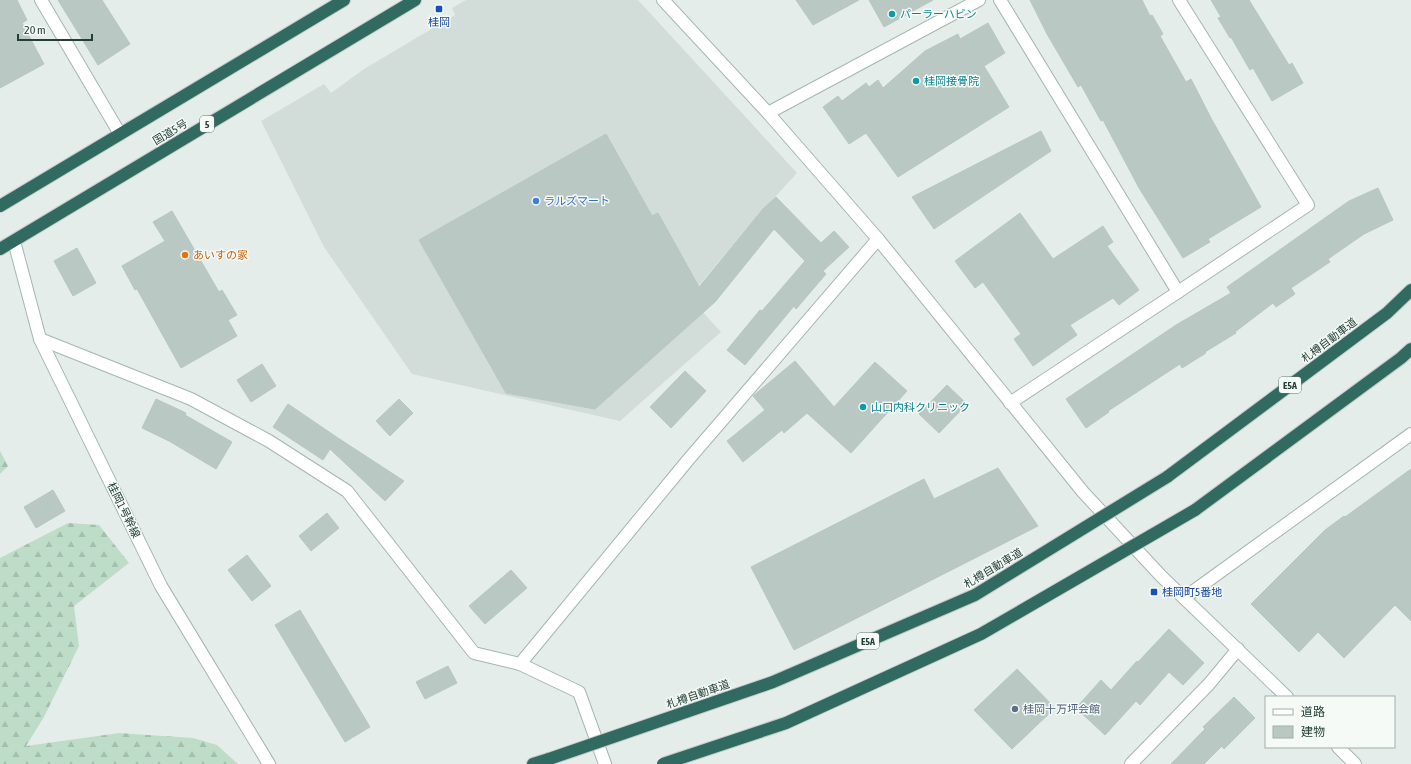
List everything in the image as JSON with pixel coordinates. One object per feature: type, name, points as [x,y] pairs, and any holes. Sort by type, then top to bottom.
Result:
[{"type":"highway","points":[[0,206],[344,0]]},
{"type":"highway","name":"国道5号","points":[[0,249],[415,0]]},
{"type":"highway","name":"札樽自動車道","points":[[533,764],[773,682],[975,595],[1167,477],[1387,313],[1411,290]]},
{"type":"highway","points":[[663,764],[786,723],[981,634],[1195,510],[1401,358],[1411,349]]},
{"type":"street","points":[[41,0],[120,134]]},
{"type":"street","points":[[663,0],[768,114],[878,239],[1083,492],[1161,576],[1286,696]]},
{"type":"street","points":[[768,114],[980,0]]},
{"type":"street","points":[[1000,0],[1178,292]]},
{"type":"street","points":[[1010,403],[1308,205],[1179,0]]},
{"type":"street","points":[[520,664],[688,460],[878,239]]},
{"type":"street","name":"桂岡1号幹線","points":[[14,241],[40,339],[161,586],[269,764]]},
{"type":"street","points":[[40,339],[190,399],[269,441],[347,491],[474,653],[520,664],[579,692],[605,764]]},
{"type":"street","points":[[1184,598],[1410,437]]},
{"type":"street","points":[[1131,764],[1209,684],[1238,649]]},
{"type":"street","points":[[1339,748],[1355,764]]},
{"type":"shaded area","name":"ラルズマート","points":[[466,0],[638,0],[797,173],[746,229],[689,297],[721,332],[620,421],[412,374],[324,247],[261,121],[324,84],[331,93],[364,69],[455,15],[452,8]]},
{"type":"green space","points":[[0,451],[8,466],[0,474]]},
{"type":"green space","points":[[68,523],[99,525],[129,563],[74,606],[79,646],[44,717],[26,746],[119,733],[193,738],[217,745],[238,764],[0,764],[0,558]]},
{"type":"building","points":[[0,0],[17,0],[27,20],[22,23],[44,64],[0,88]]},
{"type":"building","points":[[58,0],[102,0],[130,44],[98,65]]},
{"type":"building","points":[[796,0],[859,0],[813,25]]},
{"type":"building","name":"パーラーハビン","points":[[869,0],[933,0],[884,27]]},
{"type":"building","points":[[1030,0],[1142,0],[1150,16],[1152,15],[1163,34],[1160,36],[1186,82],[1191,79],[1212,120],[1261,207],[1208,239],[1210,242],[1183,258],[1139,188],[1103,120],[1101,121],[1081,85],[1078,87],[1047,34]]},
{"type":"building","points":[[1211,0],[1249,0],[1289,65],[1292,63],[1303,83],[1272,101],[1253,68],[1250,70],[1231,37],[1230,38],[1218,18],[1221,17]]},
{"type":"building","points":[[988,23],[1005,53],[984,66],[1009,107],[898,177],[866,133],[849,144],[823,107],[838,96],[842,101],[866,83],[869,87],[878,80],[883,88],[925,51],[958,34],[960,39]]},
{"type":"building","points":[[1041,131],[1051,151],[934,229],[912,197]]},
{"type":"building","points":[[606,134],[652,216],[658,213],[699,287],[763,209],[776,197],[821,243],[834,231],[849,247],[823,271],[826,274],[796,309],[794,306],[745,365],[727,350],[760,310],[762,311],[805,261],[774,229],[715,302],[595,409],[506,393],[419,240]]},
{"type":"building","points":[[1378,188],[1393,220],[1364,234],[1328,259],[1330,262],[1291,288],[1295,294],[1276,307],[1273,303],[1235,332],[1236,333],[1182,368],[1180,364],[1108,411],[1109,412],[1086,428],[1066,399],[1176,325],[1231,293],[1227,287],[1349,201]]},
{"type":"building","points":[[172,211],[219,292],[222,290],[237,315],[228,320],[237,336],[181,368],[137,289],[135,290],[122,266],[165,241],[153,222]]},
{"type":"building","points":[[1020,213],[1053,259],[1103,226],[1113,242],[1107,246],[1139,290],[1119,305],[1113,298],[1070,325],[1077,335],[1033,366],[1014,339],[1021,334],[983,282],[975,288],[955,261]]},
{"type":"building","points":[[77,248],[96,283],[73,296],[54,261]]},
{"type":"building","points":[[795,361],[834,407],[875,362],[907,391],[851,453],[807,413],[784,433],[782,430],[743,462],[727,441],[765,410],[753,396]]},
{"type":"building","points":[[262,364],[276,386],[251,402],[237,380]]},
{"type":"building","points":[[685,371],[706,391],[671,428],[650,407]]},
{"type":"building","points":[[947,385],[967,404],[939,433],[919,414]]},
{"type":"building","points":[[156,399],[186,413],[185,415],[232,442],[216,469],[169,441],[142,428]]},
{"type":"building","points":[[399,399],[413,413],[390,436],[376,421]]},
{"type":"building","points":[[288,404],[404,481],[385,501],[330,449],[323,460],[273,427]]},
{"type":"building","points":[[998,468],[1038,526],[794,650],[751,567],[924,479],[934,499]]},
{"type":"building","points":[[1411,469],[1411,621],[1395,605],[1344,658],[1318,632],[1299,652],[1251,604],[1325,530]]},
{"type":"building","points":[[53,490],[65,511],[36,528],[24,507]]},
{"type":"building","points":[[327,513],[339,528],[311,551],[299,536]]},
{"type":"building","points":[[247,555],[271,586],[252,601],[228,570]]},
{"type":"building","points":[[511,570],[527,588],[485,624],[469,606]]},
{"type":"building","points":[[300,610],[370,727],[345,742],[275,625]]},
{"type":"building","points":[[1169,629],[1204,663],[1183,685],[1169,672],[1140,705],[1136,701],[1105,735],[1076,708],[1101,680],[1111,690]]},
{"type":"building","points":[[448,666],[457,683],[425,699],[416,682]]},
{"type":"building","name":"桂岡十万坪会館","points":[[1017,669],[1055,708],[1012,749],[974,710]]},
{"type":"building","points":[[1234,697],[1255,718],[1224,749],[1222,746],[1204,764],[1171,764],[1205,729],[1203,727]]},
{"type":"place","name":"桂岡","points":[[439,9]]},
{"type":"place","name":"パーラーハビン","points":[[892,14]]},
{"type":"place","name":"桂岡接骨院","points":[[916,81]]},
{"type":"place","name":"ラルズマート","points":[[536,201]]},
{"type":"place","name":"あいすの家","points":[[185,255]]},
{"type":"place","name":"山口内科クリニック","points":[[863,407]]},
{"type":"place","name":"桂岡町5番地","points":[[1154,592]]},
{"type":"place","name":"桂岡十万坪会館","points":[[1015,709]]}]
